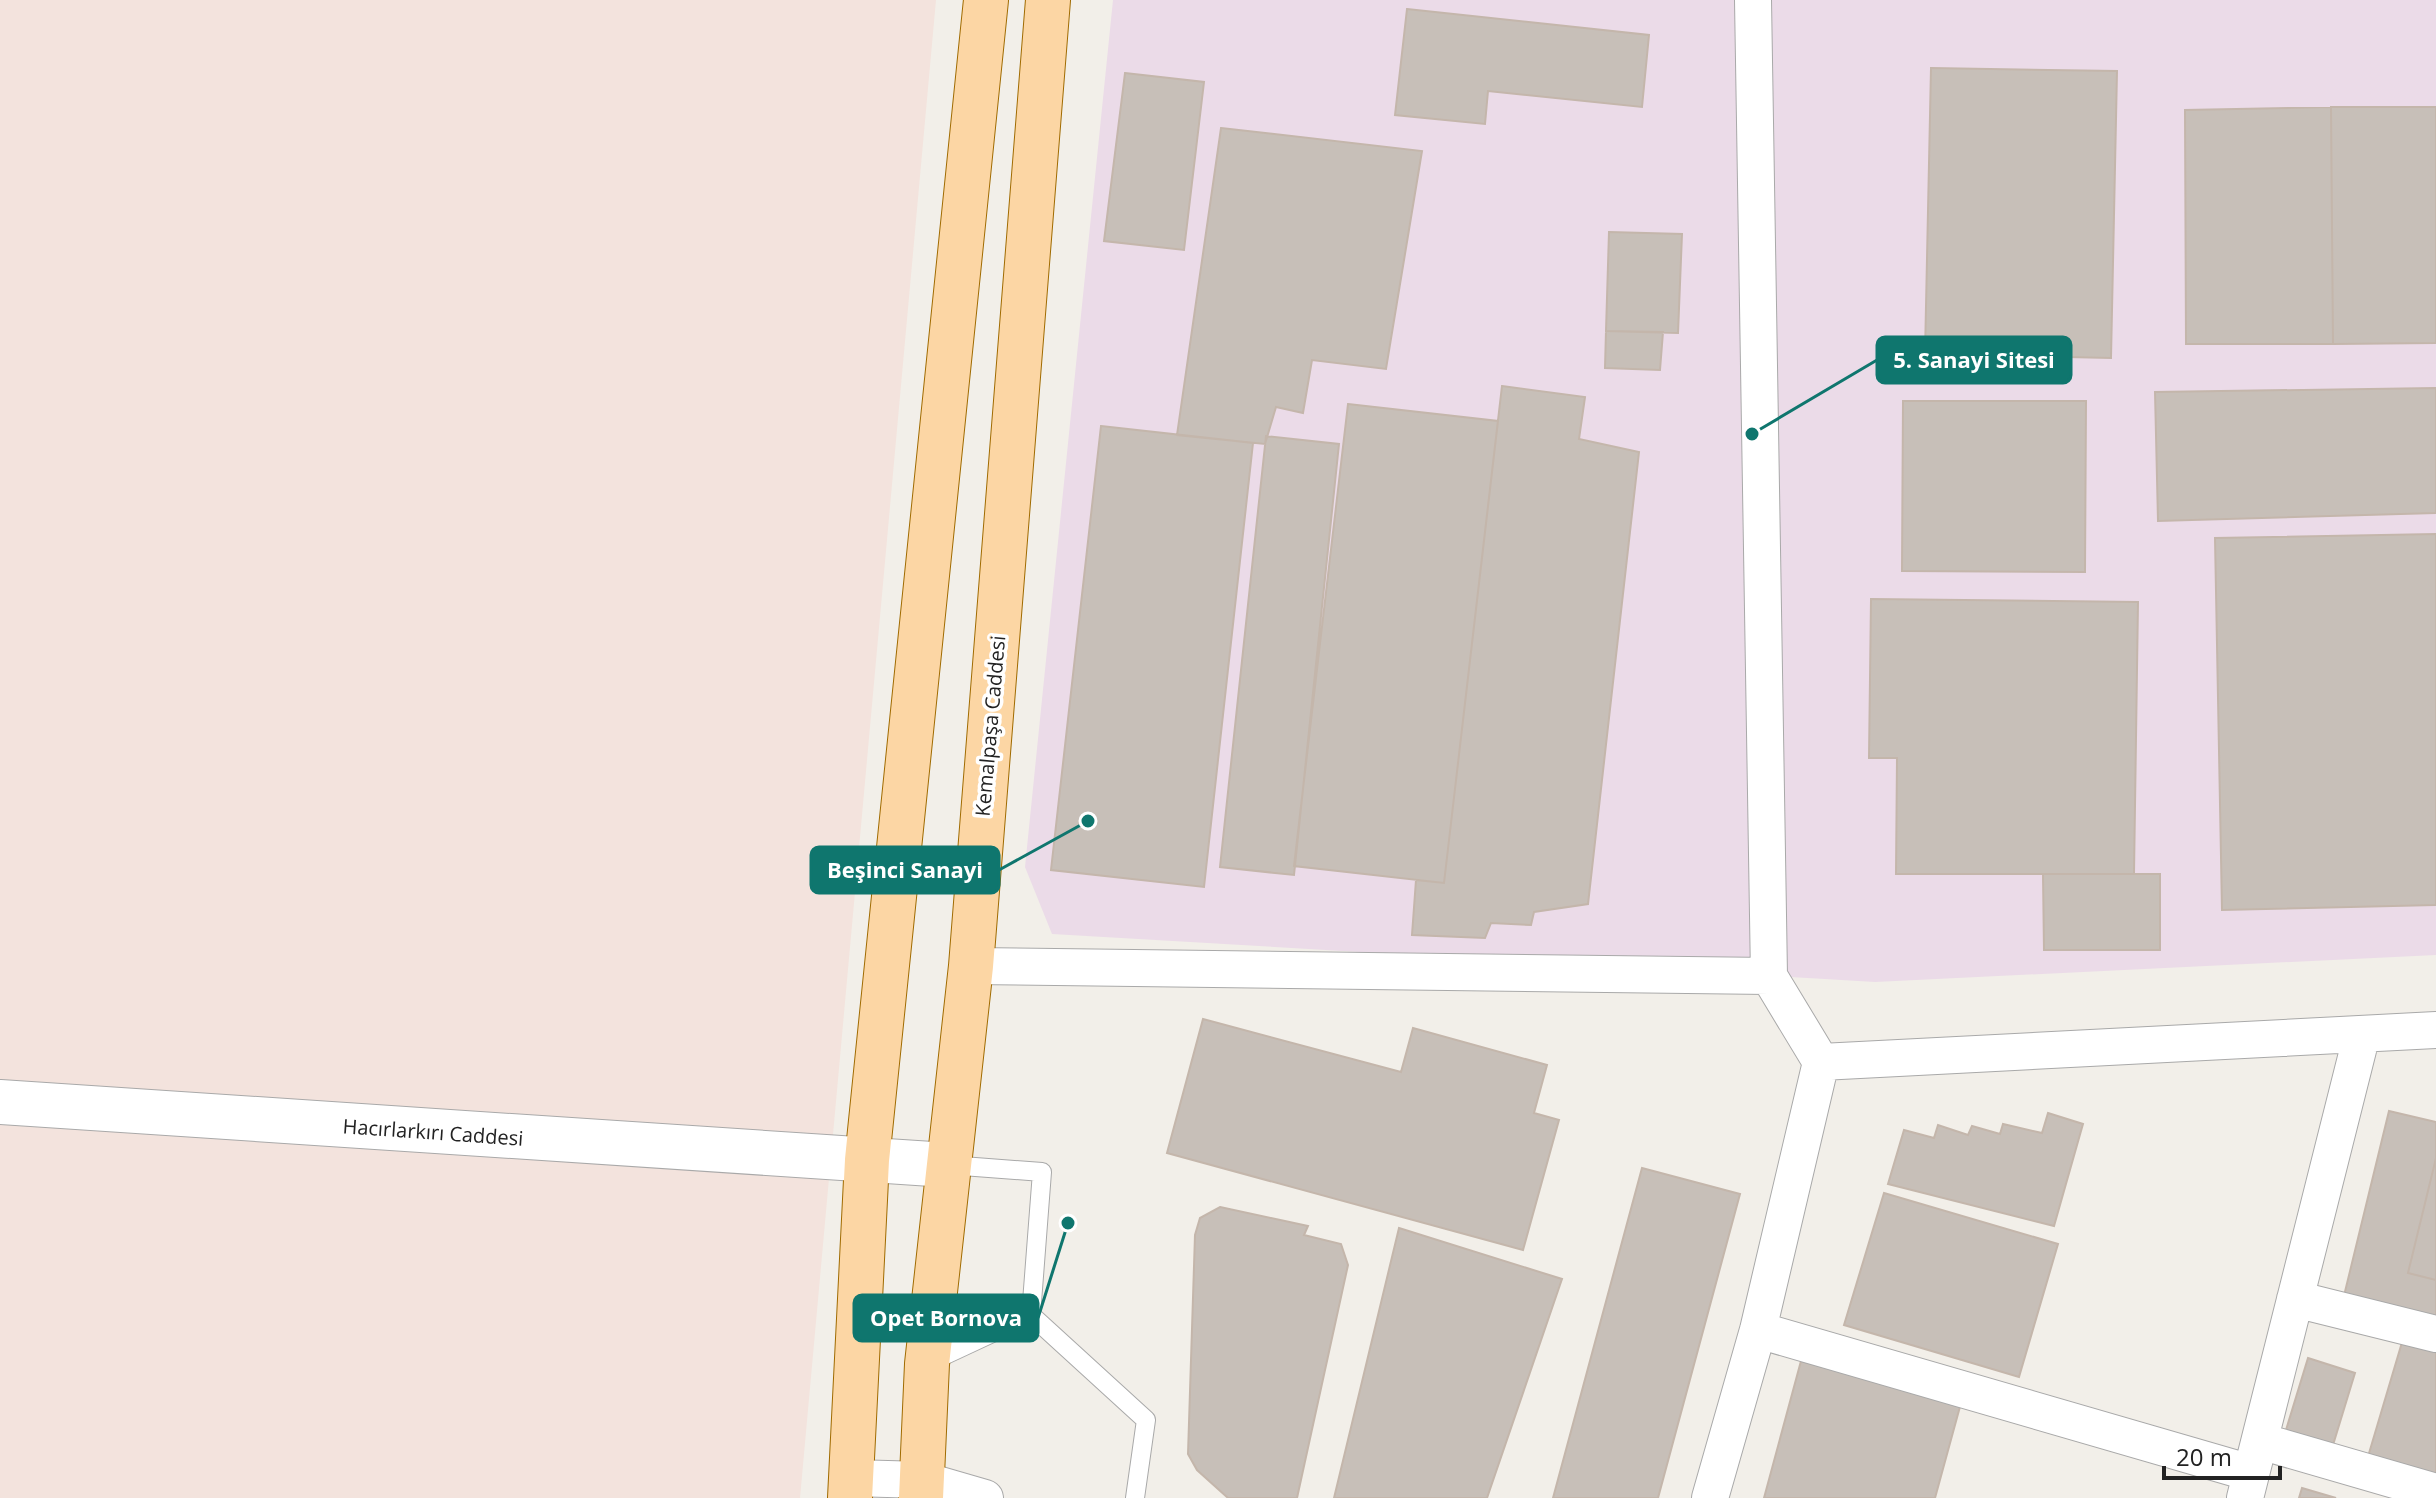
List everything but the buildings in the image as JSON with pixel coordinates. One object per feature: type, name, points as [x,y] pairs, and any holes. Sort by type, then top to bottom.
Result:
[{"type":"main road","points":[[851,1488],[867,1160],[986,0]]},
{"type":"main road","name":"Kemalpaşa Caddesi","points":[[922,1489],[927,1364],[971,966],[1048,0]]},
{"type":"street","points":[[1710,1498],[1758,1330],[1821,1062],[1769,976],[1753,0]]},
{"type":"street","points":[[971,966],[1769,976]]},
{"type":"street","points":[[1821,1062],[2436,1030]]},
{"type":"street","points":[[2252,1470],[2362,1034]]},
{"type":"street","name":"Hacırlarkırı Caddesi","points":[[0,1102],[947,1165]]},
{"type":"street","points":[[2295,1299],[2436,1334]]},
{"type":"street","points":[[1758,1330],[2252,1470],[2436,1492]]},
{"type":"street","points":[[851,1488],[922,1489],[985,1498]]},
{"type":"lane","points":[[947,1165],[1042,1172],[1031,1315]]},
{"type":"lane","points":[[927,1364],[1031,1315]]},
{"type":"lane","points":[[1031,1315],[1146,1420],[1135,1498]]},
{"type":"shaded area","points":[[0,0],[936,0],[800,1498],[0,1498]]},
{"type":"shaded area","points":[[1113,0],[2436,0],[2436,955],[1875,982],[1052,934],[1025,867]]},
{"type":"place","name":"5. Sanayi Sitesi","points":[[1752,434]]},
{"type":"place","name":"Beşinci Sanayi","points":[[1088,821]]},
{"type":"place","name":"Opet Bornova","points":[[1068,1223]]}]
